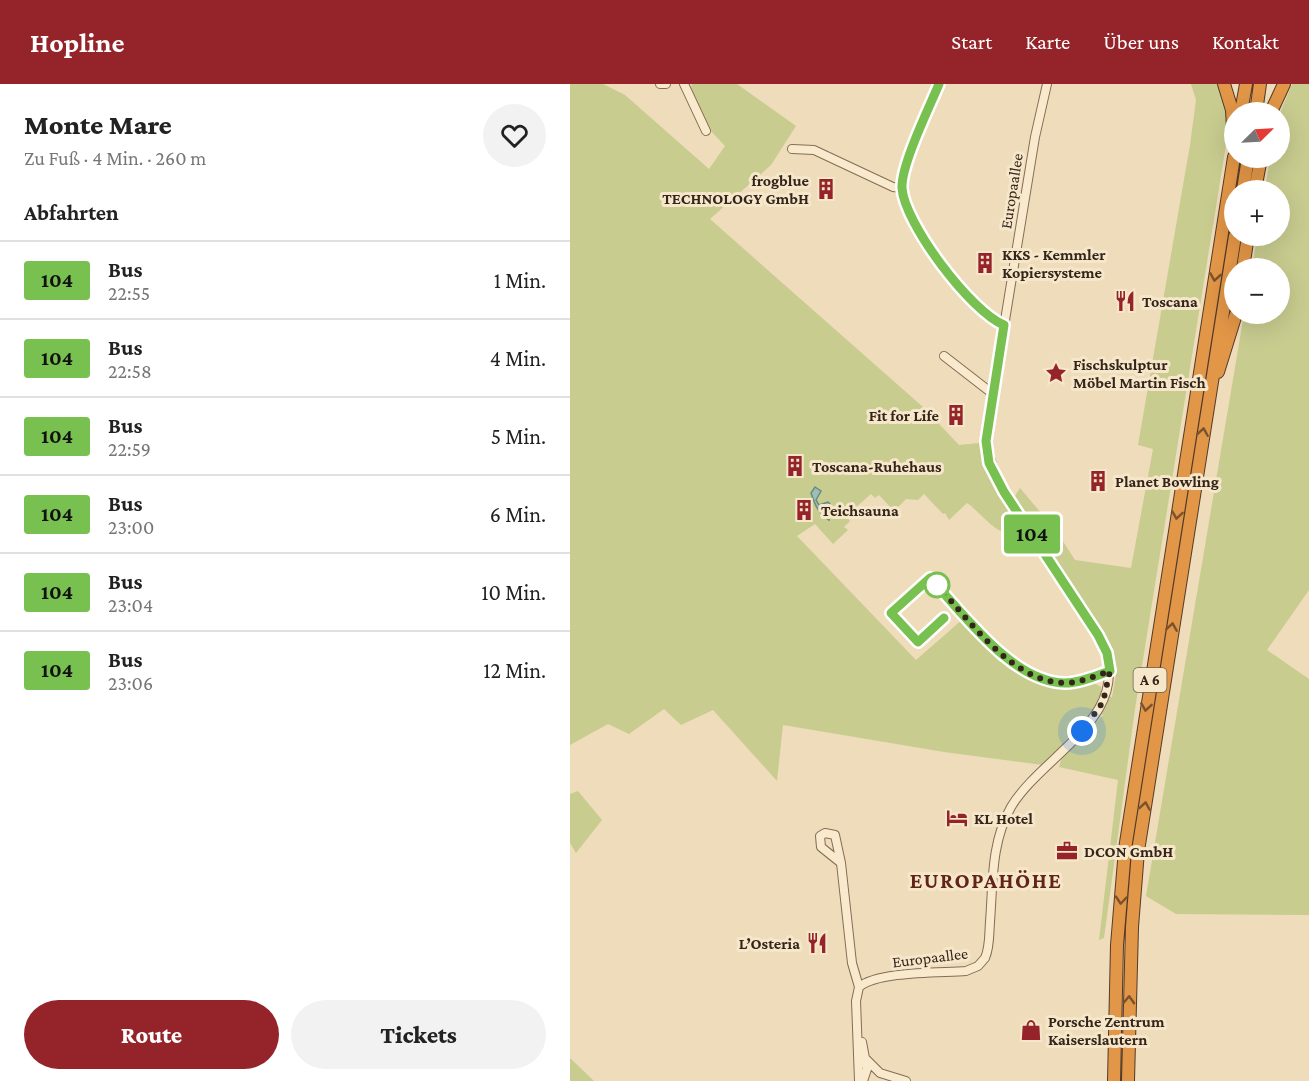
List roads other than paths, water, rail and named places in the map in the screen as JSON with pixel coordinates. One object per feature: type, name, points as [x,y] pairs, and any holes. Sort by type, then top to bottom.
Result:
[{"type":"highway","points":[[1224,84],[1230,102]]},
{"type":"highway","points":[[1243,102],[1246,84]]},
{"type":"highway","points":[[1257,102],[1260,84]]},
{"type":"highway","points":[[1271,102],[1273,84]]},
{"type":"highway","points":[[1275,102],[1284,84]]},
{"type":"highway","name":"A 6","points":[[1114,1081],[1117,945],[1125,849],[1232,168]]},
{"type":"highway","name":"A 6","points":[[1128,1081],[1130,974],[1138,851],[1233,246]]},
{"type":"highway","points":[[1209,395],[1224,358],[1233,324]]},
{"type":"street","points":[[660,84],[666,84]]},
{"type":"street","points":[[684,84],[706,131]]},
{"type":"street","points":[[939,84],[907,166],[902,188],[912,216],[942,265],[988,316],[1004,325]]},
{"type":"street","name":"Europaallee","points":[[859,987],[869,981],[883,978],[966,971],[978,966],[985,958],[995,851],[1000,829],[1013,805],[1031,782],[1097,714],[1108,687],[1110,671],[1107,653],[1098,635],[992,471],[986,441],[1035,137],[1047,84]]},
{"type":"street","points":[[792,149],[814,150],[893,187],[902,188]]},
{"type":"street","points":[[944,356],[993,394]]},
{"type":"street","points":[[957,606],[1005,657],[1033,676],[1065,683],[1110,671]]},
{"type":"street","points":[[841,863],[852,963],[859,987],[856,1001],[861,1081]]},
{"type":"street","points":[[859,1033],[866,1058],[867,1074],[861,1081]]},
{"type":"street","points":[[866,1058],[880,1073],[906,1081]]},
{"type":"water","points":[[815,487],[821,491],[816,500],[819,505],[828,502],[831,505],[829,520],[820,512],[814,501],[811,493]]},
{"type":"place","name":"frogblue TECHNOLOGY GmbH","points":[[826,189]]},
{"type":"place","name":"KKS - Kemmler Kopiersysteme","points":[[985,263]]},
{"type":"place","name":"Toscana","points":[[1125,301]]},
{"type":"place","name":"Fischskulptur Möbel Martin Fisch","points":[[1056,373]]},
{"type":"place","name":"Fit for Life","points":[[956,415]]},
{"type":"place","name":"Toscana-Ruhehaus","points":[[795,466]]},
{"type":"place","name":"Planet Bowling","points":[[1098,481]]},
{"type":"place","name":"Teichsauna","points":[[804,510]]},
{"type":"place","name":"KL Hotel","points":[[957,818]]},
{"type":"place","name":"DCON GmbH","points":[[1067,851]]},
{"type":"place","name":"L’Osteria","points":[[817,943]]},
{"type":"place","name":"Porsche Zentrum Kaiserslautern","points":[[1031,1030]]},
{"type":"district","name":"EUROPAHÖHE","points":[[986,880]]}]
